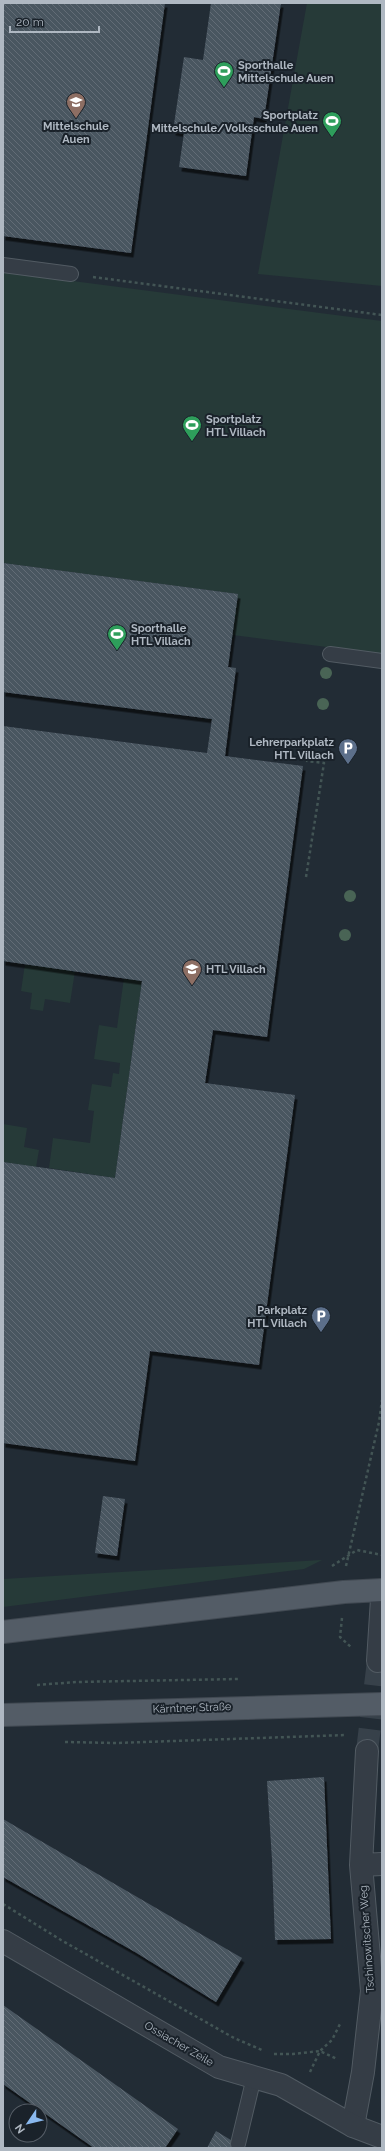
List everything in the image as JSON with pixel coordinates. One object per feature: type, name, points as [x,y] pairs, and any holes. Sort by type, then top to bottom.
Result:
[{"type":"main road","points":[[3,1632],[344,1592],[382,1590]]},
{"type":"main road","name":"Kärntner Straße","points":[[3,1715],[382,1704]]},
{"type":"street","points":[[378,1660],[382,1599]]},
{"type":"street","name":"Tschinowitscher Weg","points":[[366,2131],[362,2072],[372,1991],[372,1864],[368,1751]]},
{"type":"street","name":"Ossiacher Zeile","points":[[3,1941],[219,2067],[281,2085],[366,2131],[377,2148]]},
{"type":"lane","points":[[3,265],[70,274]]},
{"type":"lane","points":[[330,654],[382,661]]},
{"type":"lane","points":[[238,2144],[254,2077]]},
{"type":"path","points":[[70,274],[382,315]]},
{"type":"path","points":[[306,877],[324,763],[307,761],[308,750]]},
{"type":"path","points":[[347,1559],[379,1422],[382,1400]]},
{"type":"path","points":[[348,1553],[357,1550],[382,1555]]},
{"type":"path","points":[[340,1631],[340,1637],[354,1651]]},
{"type":"path","points":[[32,1686],[76,1682],[241,1679]]},
{"type":"path","points":[[63,1742],[116,1743],[351,1735]]},
{"type":"path","points":[[3,1904],[61,1940],[228,2034],[264,2050]]},
{"type":"path","points":[[271,2054],[293,2054],[320,2051]]},
{"type":"green space","name":"Sportplatz Mittelschule/Volksschule Auen","points":[[307,3],[382,3],[382,286],[258,274]]},
{"type":"green space","name":"Sportplatz HTL Villach","points":[[3,272],[382,321],[382,654],[233,635],[237,594],[3,563]]},
{"type":"green space","points":[[25,964],[75,971],[70,1003],[45,999],[43,1011],[30,1009],[32,993],[21,991]]},
{"type":"green space","points":[[124,978],[142,981],[115,1178],[49,1168],[53,1138],[90,1143],[94,1111],[88,1110],[92,1084],[111,1087],[113,1073],[119,1074],[120,1063],[94,1059],[99,1025],[117,1028]]},
{"type":"green space","points":[[3,1124],[27,1128],[24,1147],[39,1150],[36,1167],[3,1162]]},
{"type":"green space","points":[[322,1560],[304,1569],[3,1607],[3,1579]]},
{"type":"building","name":"Mittelschule Auen","points":[[3,3],[165,3],[131,253],[3,236]]},
{"type":"building","name":"Sporthalle Mittelschule Auen","points":[[211,3],[281,3],[264,119],[254,117],[246,176],[179,167],[184,133],[173,131],[184,57],[203,60]]},
{"type":"building","name":"HTL Villach","points":[[3,563],[238,594],[228,667],[236,668],[225,756],[303,766],[267,1037],[213,1030],[205,1083],[295,1095],[259,1365],[150,1351],[135,1461],[3,1443],[3,1162],[115,1178],[142,981],[3,961],[3,726],[207,753],[212,719],[3,692]]},
{"type":"building","points":[[103,1496],[125,1499],[117,1556],[95,1553]]},
{"type":"building","points":[[324,1777],[331,1939],[275,1940],[267,1781]]},
{"type":"building","points":[[3,1819],[242,1958],[216,2002],[135,1952],[3,1877]]},
{"type":"building","points":[[3,2005],[178,2129],[165,2148],[94,2148],[48,2116],[48,2103],[30,2103],[3,2084]]},
{"type":"building","points":[[216,2131],[244,2148],[207,2148]]},
{"type":"tunnel","points":[[367,1751],[378,1661]]},
{"type":"place","name":"Sporthalle Mittelschule Auen","points":[[224,88]]},
{"type":"place","name":"Mittelschule Auen","points":[[76,119]]},
{"type":"place","name":"Sportplatz Mittelschule/Volksschule Auen","points":[[332,138]]},
{"type":"place","name":"Sportplatz HTL Villach","points":[[192,442]]},
{"type":"place","name":"Sporthalle HTL Villach","points":[[117,651]]},
{"type":"place","name":"Lehrerparkplatz HTL Villach","points":[[348,765]]},
{"type":"place","name":"HTL Villach","points":[[192,986]]},
{"type":"place","name":"Parkplatz HTL Villach","points":[[321,1333]]}]
